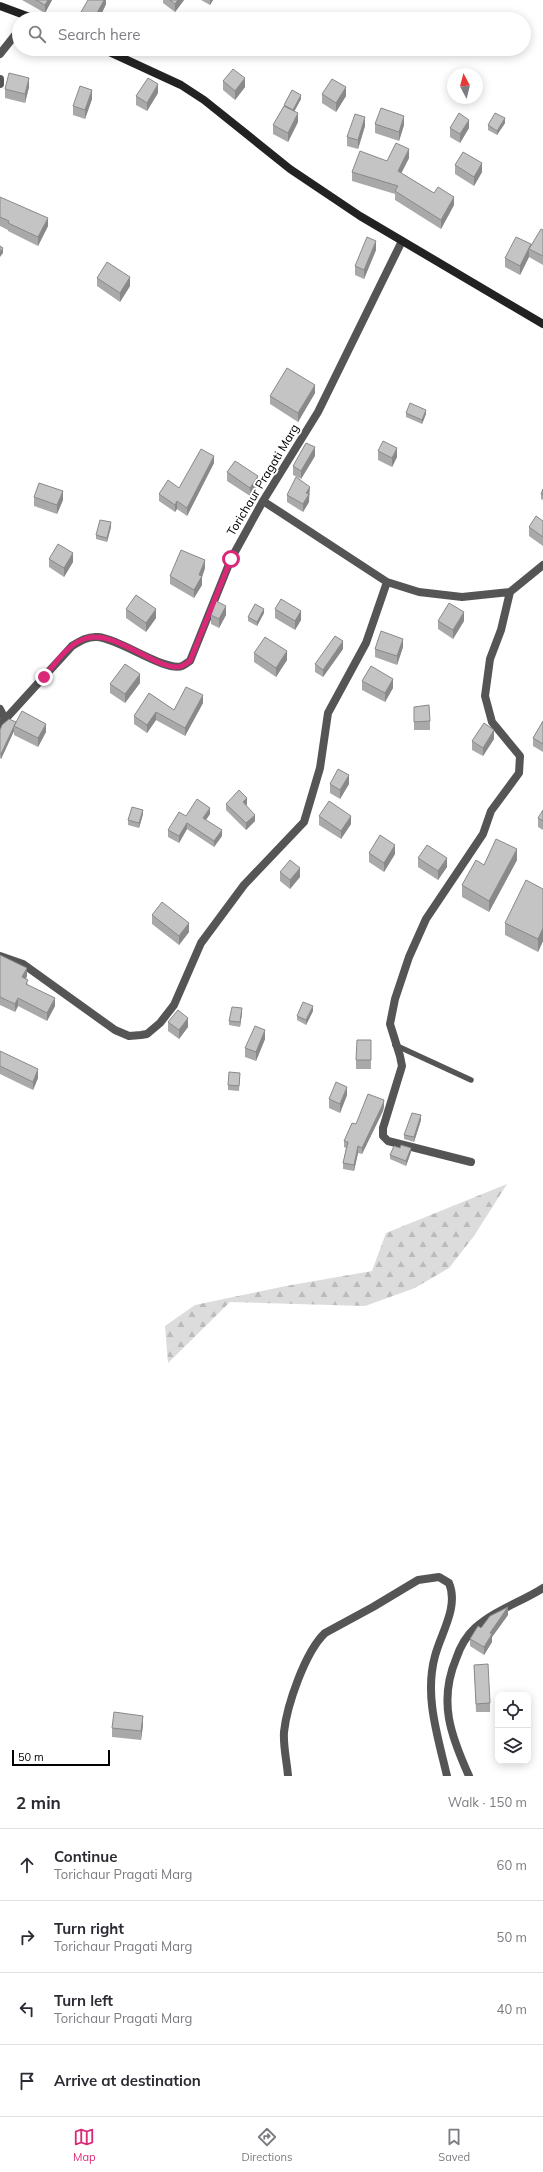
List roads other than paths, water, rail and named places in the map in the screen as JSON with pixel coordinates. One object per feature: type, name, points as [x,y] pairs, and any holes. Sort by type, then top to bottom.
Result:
[{"type":"main road","points":[[0,6],[16,12]]},
{"type":"main road","points":[[117,56],[181,85],[204,100],[290,169],[360,216],[543,324]]},
{"type":"street","points":[[0,54],[12,39]]},
{"type":"street","points":[[0,79],[0,84]]},
{"type":"street","name":"Torichaur Pragati Marg","points":[[3,722],[72,646],[84,639],[97,637],[110,639],[171,666],[182,666],[190,661],[231,559],[263,501],[318,412],[402,241]]},
{"type":"street","points":[[263,501],[387,582],[420,592],[462,597],[510,592],[543,565]]},
{"type":"street","points":[[0,956],[23,964],[114,1030],[129,1036],[141,1035],[147,1034],[160,1023],[174,1005],[201,943],[244,885],[304,822],[320,768],[328,713],[366,643],[387,582]]},
{"type":"street","points":[[471,1162],[388,1141],[383,1136],[383,1128],[402,1066],[390,1024],[395,999],[409,957],[426,919],[483,834],[491,811],[519,773],[520,756],[492,722],[485,696],[490,659],[501,630],[510,592]]},
{"type":"street","points":[[0,709],[3,722]]},
{"type":"street","points":[[288,1776],[284,1734],[289,1706],[299,1678],[319,1638],[325,1633],[418,1580],[439,1577],[448,1583],[452,1592],[453,1601],[432,1670],[432,1716],[447,1776]]},
{"type":"street","points":[[469,1776],[452,1733],[449,1721],[446,1692],[450,1671],[464,1639],[475,1628],[502,1609],[543,1588]]},
{"type":"lane","points":[[395,1045],[471,1080]]}]
